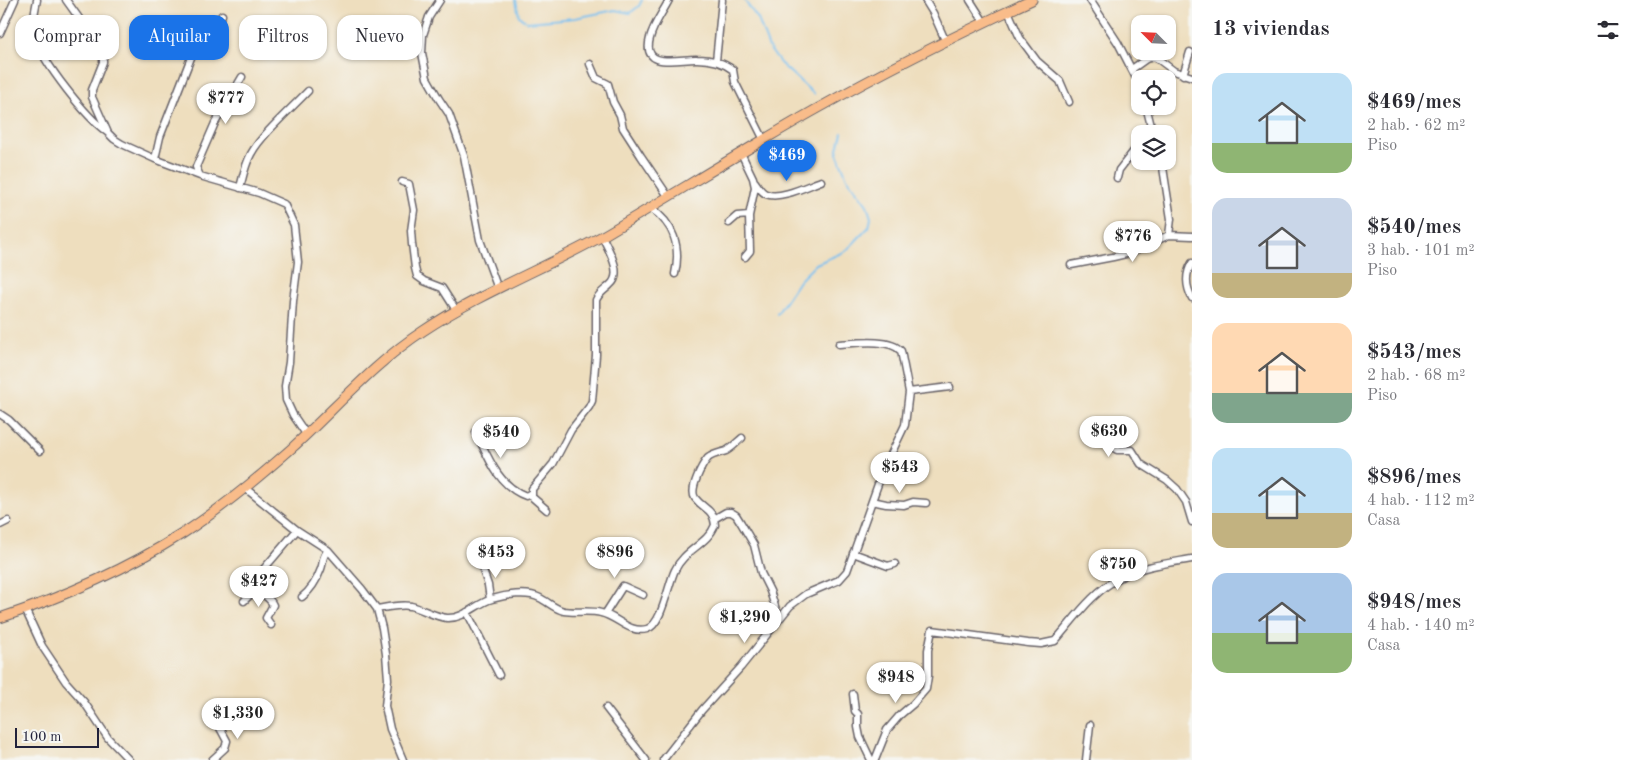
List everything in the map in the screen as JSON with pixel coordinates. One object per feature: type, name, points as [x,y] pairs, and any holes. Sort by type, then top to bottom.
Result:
[{"type":"main road","points":[[0,618],[86,586],[182,534],[245,488],[391,355],[420,333],[456,310],[602,236],[741,153],[945,40],[984,22],[1012,6],[1032,0]]},
{"type":"street","points":[[0,33],[15,0]]},
{"type":"street","points":[[37,0],[34,30],[40,48],[52,70],[86,112],[108,133],[122,144],[155,159],[200,176],[273,198],[284,204],[294,225],[298,262],[293,301],[291,344],[285,386],[286,400],[293,415],[306,434]]},
{"type":"street","points":[[66,0],[103,54],[103,62],[92,90],[92,97],[108,133]]},
{"type":"street","points":[[440,0],[429,17],[423,35],[422,53],[427,78],[438,99],[449,114],[462,148],[480,240],[498,289]]},
{"type":"street","points":[[669,0],[650,38],[649,49],[652,55],[666,62],[696,58],[716,61],[723,63],[733,70],[735,82],[764,140]]},
{"type":"street","points":[[716,61],[722,0]]},
{"type":"street","points":[[925,0],[933,12],[945,40]]},
{"type":"street","points":[[970,0],[984,22]]},
{"type":"street","points":[[1090,0],[1132,68],[1146,59],[1154,57],[1170,69],[1192,77]]},
{"type":"street","points":[[1012,6],[1020,38],[1037,61],[1060,82],[1069,102]]},
{"type":"street","points":[[155,159],[160,137],[192,55],[222,14]]},
{"type":"street","points":[[1183,75],[1190,52]]},
{"type":"street","points":[[590,64],[596,78],[608,84],[623,128],[668,196]]},
{"type":"street","points":[[200,176],[196,167],[207,138],[242,77]]},
{"type":"street","points":[[240,188],[251,154],[262,138],[308,91]]},
{"type":"street","points":[[741,153],[760,190],[769,195],[785,194],[821,181]]},
{"type":"street","points":[[1117,178],[1119,170],[1131,155]]},
{"type":"street","points":[[1163,170],[1171,219],[1169,235]]},
{"type":"street","points":[[745,256],[749,253],[750,247],[749,215],[754,187],[753,178]]},
{"type":"street","points":[[402,182],[409,184],[412,192],[414,210],[411,232],[414,268],[417,276],[442,288],[456,310]]},
{"type":"street","points":[[650,208],[663,216],[670,227],[678,252],[675,274]]},
{"type":"street","points":[[729,223],[737,216],[749,215]]},
{"type":"street","points":[[1071,265],[1130,252],[1169,235],[1192,236]]},
{"type":"street","points":[[476,432],[498,476],[519,493],[526,496],[531,493],[532,489],[559,454],[564,441],[592,401],[596,355],[596,300],[597,296],[613,283],[616,276],[613,261],[602,236]]},
{"type":"street","points":[[1192,263],[1187,280],[1192,298]]},
{"type":"street","points":[[663,760],[702,710],[741,667],[796,600],[842,578],[847,571],[882,474],[905,425],[909,392],[900,351],[894,345],[879,342],[839,344]]},
{"type":"street","points":[[909,392],[950,386]]},
{"type":"street","points":[[0,414],[9,420],[40,451]]},
{"type":"street","points":[[377,609],[410,606],[446,618],[456,617],[490,599],[505,596],[531,595],[539,597],[565,611],[601,613],[634,629],[648,629],[653,626],[658,618],[675,569],[690,550],[709,536],[715,526],[714,519],[708,508],[692,492],[694,484],[708,459],[727,450],[742,438]]},
{"type":"street","points":[[1098,438],[1117,450],[1132,450],[1141,464],[1172,483],[1186,502],[1192,522]]},
{"type":"street","points":[[245,488],[296,530],[328,550],[377,609],[386,654],[388,679],[385,706],[390,729],[403,760]]},
{"type":"street","points":[[531,493],[532,497],[548,510]]},
{"type":"street","points":[[872,501],[904,505],[913,502],[926,503]]},
{"type":"street","points":[[714,519],[726,512],[731,512],[741,523],[754,545],[761,573],[770,591],[779,619]]},
{"type":"street","points":[[0,525],[8,521]]},
{"type":"street","points":[[244,601],[256,586],[262,572],[296,530]]},
{"type":"street","points":[[302,597],[313,585],[322,567],[323,556],[328,550]]},
{"type":"street","points":[[853,552],[888,566],[895,564]]},
{"type":"street","points":[[875,760],[887,730],[926,689],[928,650],[932,630],[1048,644],[1055,641],[1091,598],[1122,576],[1192,559]]},
{"type":"street","points":[[482,568],[488,585],[490,599]]},
{"type":"street","points":[[256,586],[272,602],[273,605],[266,618],[272,625]]},
{"type":"street","points":[[605,614],[623,586],[643,595]]},
{"type":"street","points":[[25,609],[42,646],[66,682],[84,702],[108,738],[129,760]]},
{"type":"street","points":[[467,612],[499,675]]},
{"type":"street","points":[[853,694],[855,710],[858,714],[860,737],[871,760]]},
{"type":"street","points":[[606,708],[646,760]]},
{"type":"street","points":[[212,760],[225,748],[227,741],[214,715]]},
{"type":"street","points":[[1086,760],[1090,725]]},
{"type":"waterway","points":[[516,0],[519,16],[527,22],[575,18],[615,10],[630,13],[639,6],[642,0]]},
{"type":"waterway","points":[[744,0],[758,19],[769,48],[780,63],[814,94]]},
{"type":"waterway","points":[[777,314],[799,281],[816,264],[846,251],[869,227],[871,218],[867,205],[847,178],[837,153],[842,133]]}]
